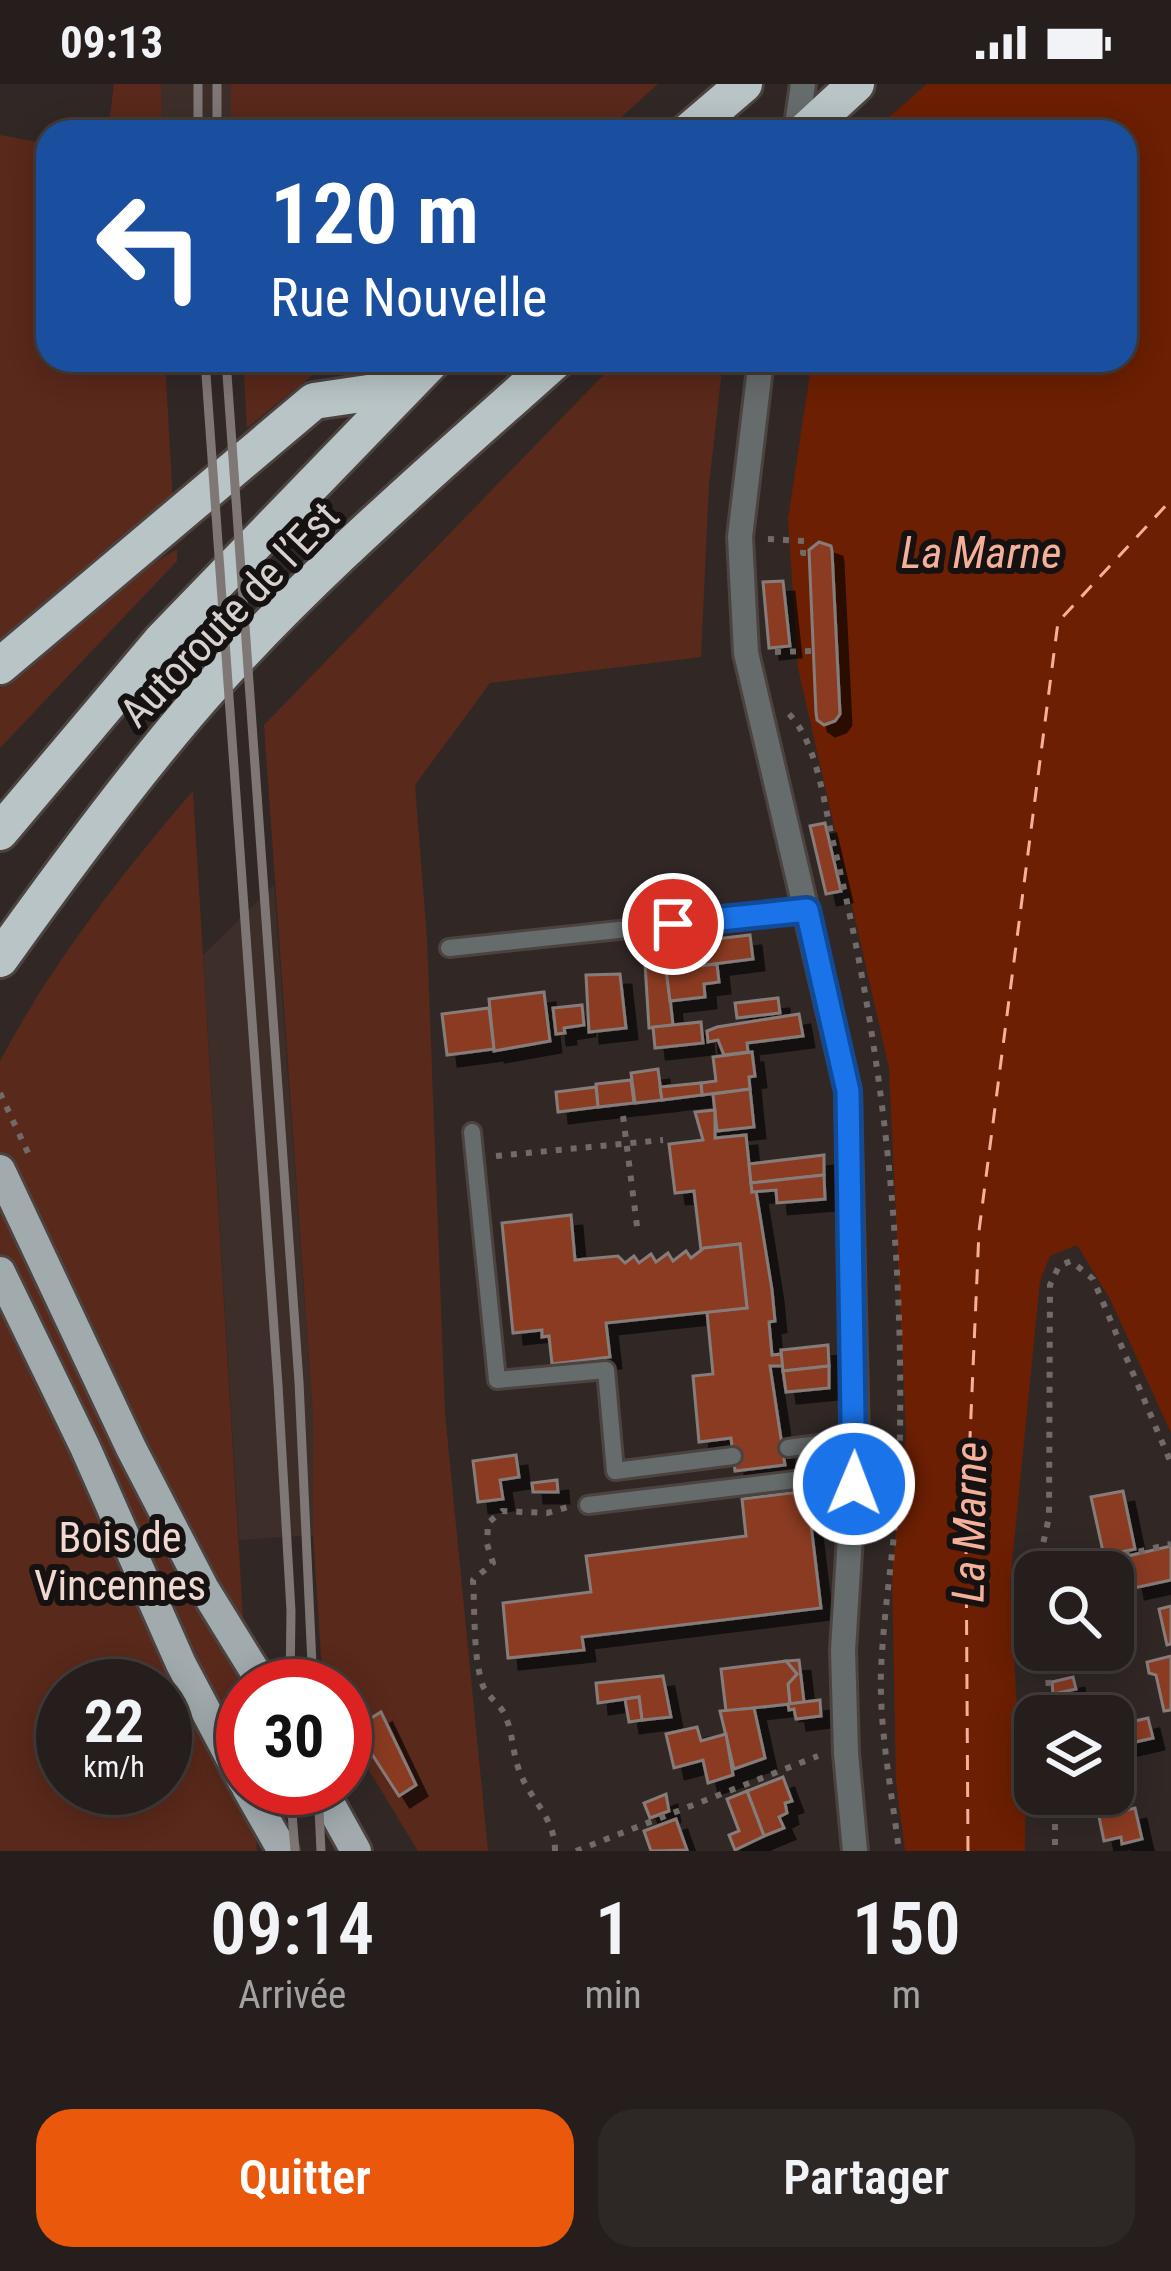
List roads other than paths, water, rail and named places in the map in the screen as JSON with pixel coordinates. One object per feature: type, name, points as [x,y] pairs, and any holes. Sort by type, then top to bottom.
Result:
[{"type":"highway","points":[[702,120],[744,84]]},
{"type":"highway","points":[[814,120],[856,84]]},
{"type":"highway","name":"Autoroute de l’Est","points":[[0,832],[161,641],[420,372]]},
{"type":"highway","name":"Autoroute de l’Est","points":[[0,959],[87,838],[191,710],[321,577],[543,372]]},
{"type":"highway","points":[[0,666],[314,401],[402,388]]},
{"type":"main road","points":[[0,1170],[203,1587],[248,1659]]},
{"type":"main road","points":[[5,1282],[181,1664],[216,1730]]},
{"type":"main road","points":[[263,1815],[284,1851]]},
{"type":"main road","points":[[336,1815],[356,1851]]},
{"type":"street","points":[[801,120],[803,84]]},
{"type":"street","points":[[760,372],[740,537],[746,653],[848,1091],[856,1439],[843,1650],[855,1851]]},
{"type":"lane","points":[[449,948],[807,910]]},
{"type":"lane","points":[[472,1132],[497,1380],[606,1370],[615,1471],[733,1456]]},
{"type":"lane","points":[[788,1448],[856,1439]]},
{"type":"lane","points":[[588,1505],[795,1480],[854,1484]]},
{"type":"water","name":"La Marne","points":[[860,84],[1171,84],[1171,1433],[1110,1299],[1077,1245],[1050,1256],[1040,1281],[1010,1583],[1016,1695],[1014,1815],[1025,1815],[1025,1851],[905,1851],[896,1783],[892,1572],[906,1433],[889,1068],[798,668],[788,519],[810,372],[1137,372],[1137,120],[852,120]]},
{"type":"railway","points":[[198,84],[198,120]]},
{"type":"railway","points":[[217,84],[217,120]]},
{"type":"railway","points":[[206,372],[278,1385],[290,1659]]},
{"type":"railway","points":[[227,372],[299,1382],[312,1659]]},
{"type":"railway","points":[[292,1815],[295,1851]]},
{"type":"railway","points":[[319,1815],[321,1851]]},
{"type":"park label","name":"Bois de Vincennes","points":[[120,1561]]}]
